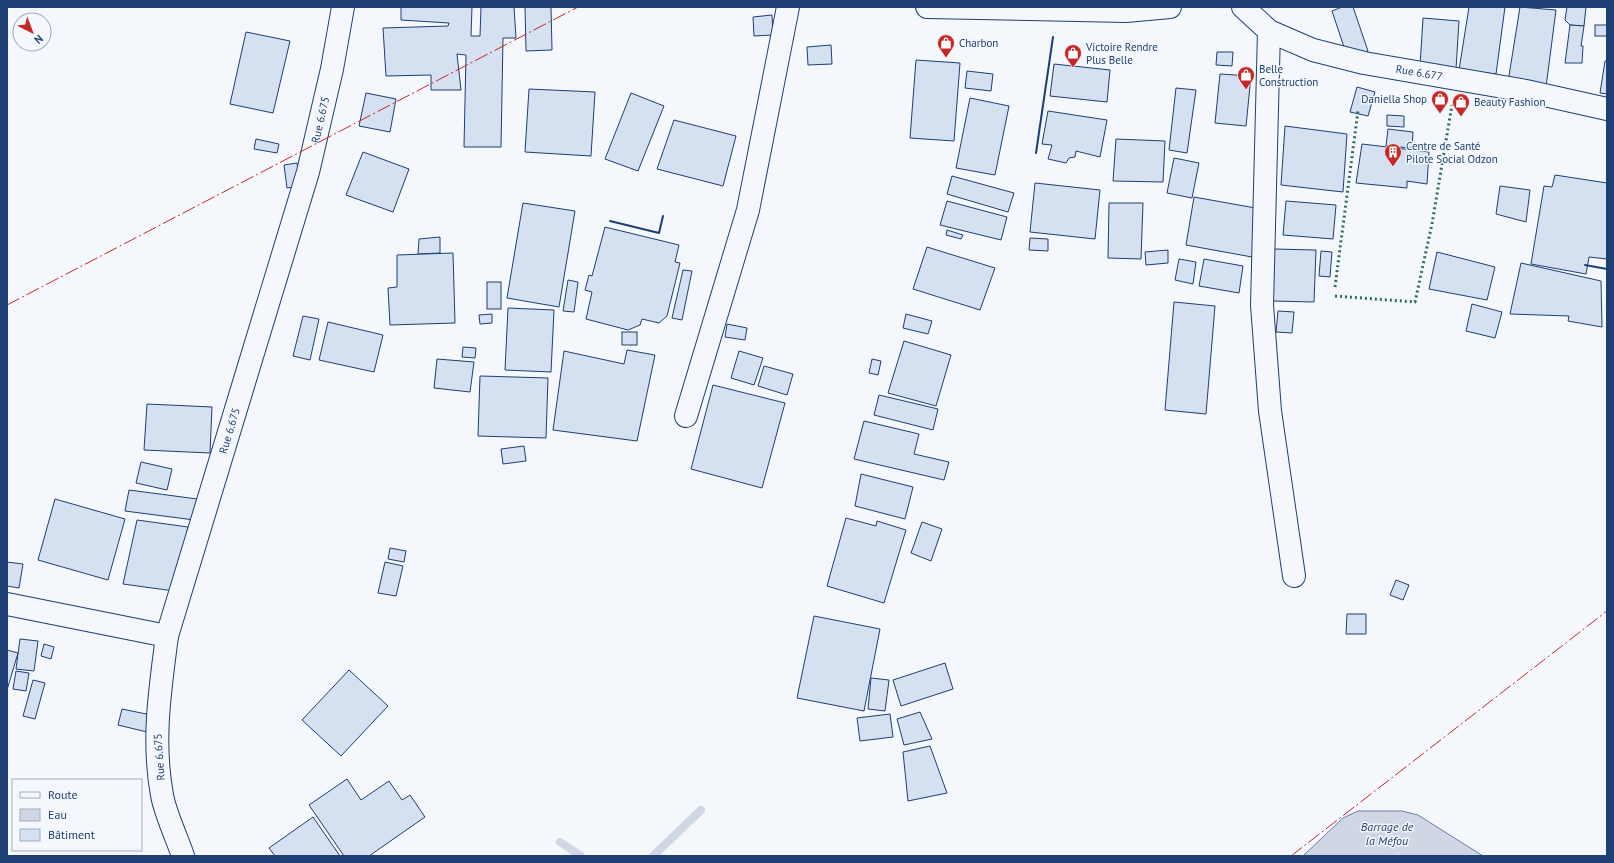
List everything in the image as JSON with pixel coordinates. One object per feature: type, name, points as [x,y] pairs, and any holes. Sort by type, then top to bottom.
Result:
[{"type":"main road","name":"Rue 6.675","points":[[183,856],[162,796],[156,744],[160,687],[167,636],[308,172],[332,69],[343,7]]},
{"type":"main road","points":[[686,416],[748,210],[788,7]]},
{"type":"main road","points":[[927,7],[1126,11],[1170,7]]},
{"type":"main road","name":"Rue 6.677","points":[[1243,7],[1269,31],[1313,50],[1364,63],[1526,91],[1607,109]]},
{"type":"main road","points":[[1269,31],[1262,305],[1270,411],[1294,576]]},
{"type":"main road","points":[[7,604],[167,636]]},
{"type":"water","name":"Barrage de la Méfou","points":[[1358,811],[1402,811],[1418,815],[1483,856],[1303,856],[1343,818]]},
{"type":"building","points":[[401,7],[472,7],[471,36],[480,36],[481,7],[514,7],[516,38],[503,38],[501,147],[464,147],[466,55],[457,54],[461,90],[431,90],[431,75],[386,76],[383,28],[448,26],[449,23],[401,20]]},
{"type":"building","points":[[525,7],[551,7],[552,50],[526,51]]},
{"type":"building","points":[[1342,7],[1353,7],[1368,51],[1348,59],[1332,11]]},
{"type":"building","points":[[1469,7],[1505,7],[1496,74],[1459,70]]},
{"type":"building","points":[[1520,7],[1556,10],[1546,87],[1508,82]]},
{"type":"building","points":[[1567,7],[1586,7],[1584,26],[1570,25],[1565,20]]},
{"type":"building","points":[[772,15],[773,35],[754,36],[753,17]]},
{"type":"building","points":[[1423,18],[1459,21],[1456,69],[1420,66]]},
{"type":"building","points":[[1570,25],[1584,26],[1581,46],[1583,46],[1582,63],[1565,63]]},
{"type":"building","points":[[1595,25],[1607,25],[1607,36],[1595,36]]},
{"type":"building","points":[[246,32],[290,41],[273,113],[230,104]]},
{"type":"building","points":[[831,45],[832,64],[808,65],[807,47]]},
{"type":"building","points":[[1217,52],[1233,52],[1232,66],[1216,65]]},
{"type":"building","points":[[916,60],[960,63],[954,141],[910,138]]},
{"type":"building","points":[[1605,61],[1607,61],[1607,94],[1600,93]]},
{"type":"building","points":[[1054,64],[1110,70],[1107,102],[1050,96]]},
{"type":"building","points":[[967,71],[993,74],[991,91],[965,88]]},
{"type":"building","points":[[1220,74],[1251,76],[1246,126],[1215,123]]},
{"type":"building","points":[[1357,87],[1375,92],[1368,116],[1350,112]]},
{"type":"building","points":[[1176,88],[1196,90],[1187,153],[1169,150]]},
{"type":"building","points":[[529,89],[595,92],[591,156],[525,152]]},
{"type":"building","points":[[366,93],[396,99],[390,132],[359,126]]},
{"type":"building","points":[[631,93],[664,106],[638,171],[605,159]]},
{"type":"building","points":[[970,98],[1009,106],[995,175],[956,168]]},
{"type":"building","points":[[1048,111],[1107,120],[1100,157],[1076,151],[1075,157],[1069,158],[1066,163],[1048,159],[1052,145],[1042,144]]},
{"type":"building","points":[[1387,115],[1404,116],[1404,127],[1387,126]]},
{"type":"building","points":[[674,120],[736,136],[723,186],[657,169]]},
{"type":"building","points":[[1285,126],[1347,134],[1343,192],[1281,185]]},
{"type":"building","points":[[1388,129],[1413,132],[1412,148],[1386,146]]},
{"type":"building","points":[[256,139],[279,144],[277,153],[254,149]]},
{"type":"building","points":[[1116,139],[1165,141],[1163,182],[1113,181]]},
{"type":"building","name":"Centre de Santé Pilote Social Odzon","points":[[1362,144],[1429,152],[1427,184],[1407,181],[1407,188],[1356,183]]},
{"type":"building","points":[[363,152],[409,169],[393,212],[346,195]]},
{"type":"building","points":[[1174,158],[1199,163],[1192,198],[1167,193]]},
{"type":"building","points":[[297,163],[300,186],[287,188],[284,165]]},
{"type":"building","points":[[1555,175],[1607,183],[1607,259],[1589,257],[1586,274],[1531,264],[1544,186],[1552,187]]},
{"type":"building","points":[[952,176],[1014,193],[1008,212],[947,194]]},
{"type":"building","points":[[1035,183],[1100,190],[1095,239],[1030,232]]},
{"type":"building","points":[[1500,186],[1530,190],[1526,222],[1496,214]]},
{"type":"building","points":[[1194,197],[1261,209],[1252,257],[1186,245]]},
{"type":"building","points":[[947,201],[1007,217],[1001,240],[940,225]]},
{"type":"building","points":[[1286,201],[1336,205],[1333,239],[1283,235]]},
{"type":"building","points":[[523,203],[575,211],[559,307],[507,298]]},
{"type":"building","points":[[1109,203],[1143,203],[1141,259],[1108,258]]},
{"type":"building","points":[[605,227],[679,245],[675,262],[680,263],[667,316],[659,323],[642,319],[640,325],[628,330],[586,319],[592,292],[585,290],[589,275],[592,276]]},
{"type":"building","points":[[947,230],[963,235],[961,239],[946,235]]},
{"type":"building","points":[[440,237],[440,253],[418,254],[419,239]]},
{"type":"building","points":[[1030,238],[1048,239],[1048,251],[1029,250]]},
{"type":"building","points":[[927,247],[995,268],[980,310],[913,289]]},
{"type":"building","points":[[1274,249],[1316,250],[1314,302],[1272,301]]},
{"type":"building","points":[[1168,250],[1168,263],[1146,265],[1145,252]]},
{"type":"building","points":[[1321,251],[1332,252],[1330,277],[1319,276]]},
{"type":"building","points":[[1437,252],[1495,267],[1487,300],[1429,289]]},
{"type":"building","points":[[453,253],[455,323],[390,325],[388,288],[397,287],[397,255]]},
{"type":"building","points":[[1179,259],[1196,262],[1193,284],[1175,280]]},
{"type":"building","points":[[1204,259],[1243,266],[1239,293],[1199,286]]},
{"type":"building","points":[[1521,263],[1601,281],[1602,327],[1568,321],[1569,316],[1510,314]]},
{"type":"building","points":[[683,270],[692,271],[682,320],[672,318]]},
{"type":"building","points":[[568,280],[578,282],[574,312],[563,311]]},
{"type":"building","points":[[487,282],[501,282],[501,309],[487,309]]},
{"type":"building","points":[[1174,302],[1215,306],[1206,414],[1165,410]]},
{"type":"building","points":[[1472,304],[1502,312],[1495,338],[1466,331]]},
{"type":"building","points":[[508,308],[554,310],[551,372],[505,370]]},
{"type":"building","points":[[1278,311],[1294,312],[1292,333],[1276,332]]},
{"type":"building","points":[[492,314],[492,323],[480,324],[479,315]]},
{"type":"building","points":[[906,314],[932,321],[928,334],[903,328]]},
{"type":"building","points":[[303,316],[319,319],[310,360],[293,356]]},
{"type":"building","points":[[328,322],[383,335],[374,372],[319,360]]},
{"type":"building","points":[[727,324],[747,328],[745,340],[725,337]]},
{"type":"building","points":[[622,332],[637,332],[637,345],[622,345]]},
{"type":"building","points":[[904,341],[951,355],[936,406],[888,393]]},
{"type":"building","points":[[463,347],[476,348],[475,358],[462,357]]},
{"type":"building","points":[[627,350],[655,355],[637,441],[553,430],[564,351],[624,364]]},
{"type":"building","points":[[739,351],[763,358],[754,385],[731,378]]},
{"type":"building","points":[[437,359],[474,362],[470,392],[434,388]]},
{"type":"building","points":[[872,359],[881,361],[878,375],[869,373]]},
{"type":"building","points":[[764,366],[793,374],[787,395],[758,386]]},
{"type":"building","points":[[480,376],[548,378],[546,438],[478,436]]},
{"type":"building","points":[[713,385],[785,403],[762,488],[691,469]]},
{"type":"building","points":[[879,395],[938,409],[933,430],[874,415]]},
{"type":"building","points":[[147,404],[212,407],[210,453],[144,450]]},
{"type":"building","points":[[864,421],[919,434],[914,454],[949,462],[944,480],[854,459]]},
{"type":"building","points":[[524,446],[526,461],[503,464],[501,449]]},
{"type":"building","points":[[141,462],[172,469],[167,490],[136,483]]},
{"type":"building","points":[[861,474],[913,487],[905,519],[855,506]]},
{"type":"building","points":[[129,490],[205,500],[202,521],[125,511]]},
{"type":"building","points":[[55,499],[125,519],[108,580],[38,560]]},
{"type":"building","points":[[846,518],[876,526],[877,521],[906,530],[884,603],[827,586]]},
{"type":"building","points":[[137,520],[188,527],[174,591],[123,584]]},
{"type":"building","points":[[922,522],[942,529],[931,561],[911,553]]},
{"type":"building","points":[[390,548],[406,551],[404,562],[388,559]]},
{"type":"building","points":[[7,562],[23,564],[19,588],[7,586]]},
{"type":"building","points":[[385,562],[403,566],[396,596],[378,593]]},
{"type":"building","points":[[1396,580],[1409,585],[1403,600],[1390,595]]},
{"type":"building","points":[[1347,614],[1366,614],[1366,634],[1346,634]]},
{"type":"building","points":[[814,616],[880,629],[864,711],[797,698]]},
{"type":"building","points":[[20,639],[38,641],[34,671],[16,669]]},
{"type":"building","points":[[44,644],[54,647],[51,659],[41,656]]},
{"type":"building","points":[[7,650],[18,653],[7,690]]},
{"type":"building","points":[[945,663],[953,689],[901,706],[893,680]]},
{"type":"building","points":[[349,670],[388,706],[341,756],[302,720]]},
{"type":"building","points":[[16,671],[29,673],[26,691],[13,689]]},
{"type":"building","points":[[871,678],[889,680],[885,711],[868,709]]},
{"type":"building","points":[[33,680],[45,683],[35,719],[23,716]]},
{"type":"building","points":[[122,709],[151,715],[147,732],[118,725]]},
{"type":"building","points":[[920,712],[932,739],[904,745],[897,719]]},
{"type":"building","points":[[890,714],[893,737],[860,741],[857,718]]},
{"type":"building","points":[[930,746],[947,793],[908,801],[903,752]]},
{"type":"building","points":[[347,779],[361,800],[389,781],[402,800],[410,795],[425,817],[369,856],[344,856],[309,805]]},
{"type":"building","points":[[313,817],[340,856],[275,856],[269,848]]},
{"type":"waterway","points":[[653,856],[701,810]]},
{"type":"waterway","points":[[560,842],[581,856]]},
{"type":"hedge","points":[[1335,296],[1415,302],[1432,224],[1452,105]]},
{"type":"hedge","points":[[1335,287],[1358,111]]},
{"type":"wall","points":[[1036,153],[1053,37]]},
{"type":"wall","points":[[610,221],[659,233],[663,216]]},
{"type":"wall","points":[[1585,265],[1607,269]]},
{"type":"power","points":[[7,305],[578,7]]},
{"type":"power","points":[[1291,856],[1607,611]]},
{"type":"place","name":"Charbon","points":[[946,58]]},
{"type":"place","name":"Victoire Rendre Plus Belle","points":[[1073,68]]},
{"type":"place","name":"Belle Construction","points":[[1246,90]]},
{"type":"place","name":"Daniella Shop","points":[[1440,114]]},
{"type":"place","name":"Beauty Fashion","points":[[1461,117]]},
{"type":"place","name":"Centre de Santé Pilote Social Odzon","points":[[1393,167]]}]
